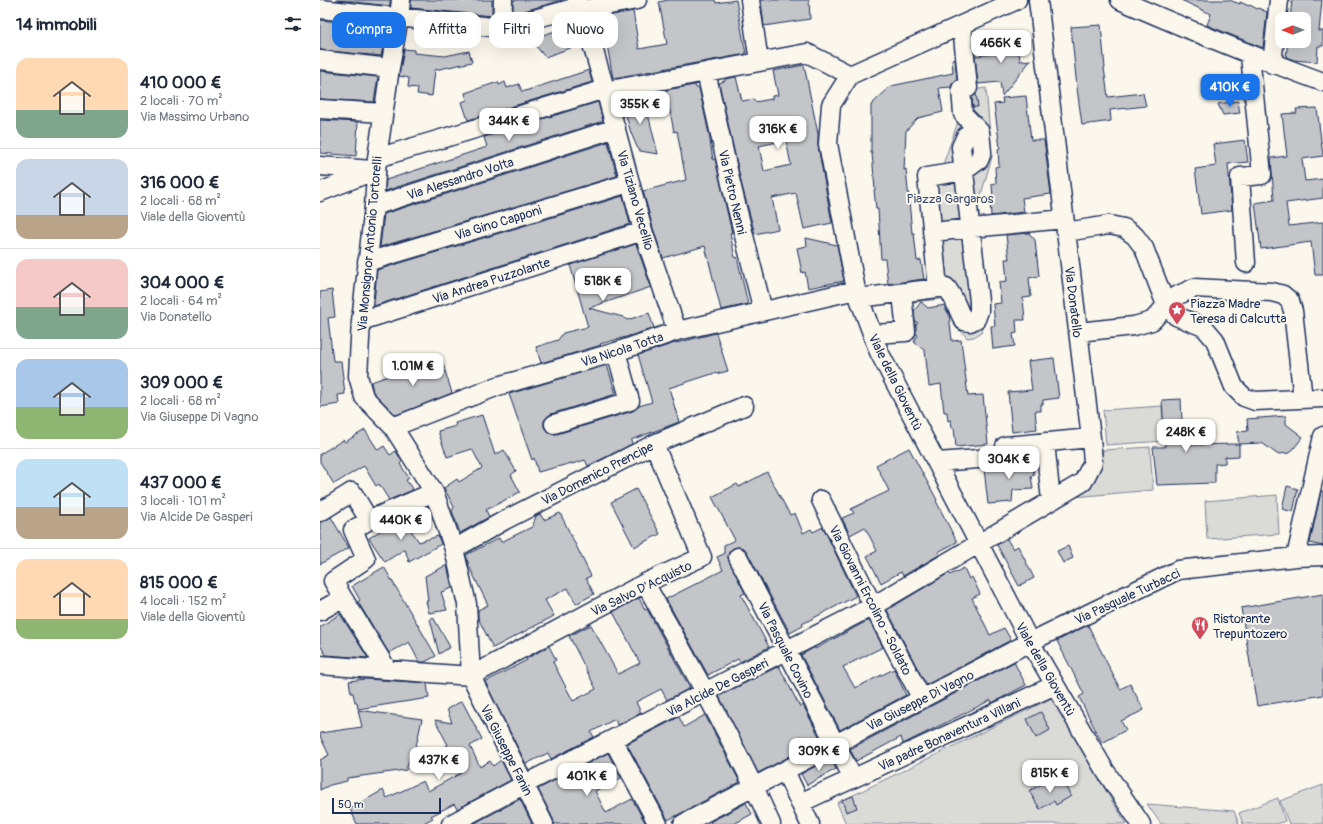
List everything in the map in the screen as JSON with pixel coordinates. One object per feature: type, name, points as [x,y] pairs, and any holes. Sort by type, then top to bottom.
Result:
[{"type":"street","points":[[503,0],[503,12]]},
{"type":"street","points":[[544,16],[580,5],[636,0]]},
{"type":"street","points":[[750,0],[759,62]]},
{"type":"street","points":[[320,192],[376,164],[478,128],[605,90],[807,53],[850,75],[1016,0]]},
{"type":"street","name":"Via Donatello","points":[[979,544],[1082,482],[1093,462],[1038,0]]},
{"type":"street","points":[[1120,0],[1139,4],[1250,55],[1323,82]]},
{"type":"street","points":[[1272,64],[1279,0]]},
{"type":"street","name":"Via Tiziano Vecellio","points":[[580,5],[616,128],[629,183],[643,231],[678,331]]},
{"type":"street","points":[[320,9],[400,9],[489,26]]},
{"type":"street","name":"Via Monsignor Antonio Tortorelli","points":[[400,9],[376,164],[374,206],[361,321],[358,376],[364,398],[393,427],[434,492],[454,549],[467,604],[471,676]]},
{"type":"street","points":[[962,25],[968,88],[961,89],[963,114],[980,132],[982,152],[979,160],[964,172],[927,177],[938,288],[946,287],[952,294],[964,321],[970,322],[976,319],[979,311],[979,301],[964,172]]},
{"type":"street","points":[[1246,263],[1240,177],[1262,175],[1250,55]]},
{"type":"street","points":[[320,60],[390,68]]},
{"type":"street","name":"Via Pietro Nenni","points":[[706,72],[732,188],[763,311]]},
{"type":"street","name":"Viale della Gioventù","points":[[850,75],[831,105],[828,144],[858,294],[872,334],[879,352],[1030,642],[1104,769],[1141,824]]},
{"type":"street","points":[[320,109],[383,113]]},
{"type":"street","name":"Via Alessandro Volta","points":[[374,206],[616,128]]},
{"type":"street","points":[[320,166],[376,164]]},
{"type":"street","name":"Via Gino Capponi","points":[[367,262],[629,183]]},
{"type":"street","points":[[932,232],[970,228],[1109,225],[1124,228],[1135,236],[1144,248],[1166,305],[1176,316],[1204,327],[1215,340],[1234,387],[1244,398],[1255,401],[1323,398]]},
{"type":"street","name":"Via Andrea Puzzolante","points":[[361,321],[643,231]]},
{"type":"street","name":"Via Nicola Totta","points":[[393,427],[498,386],[616,352],[678,331],[763,311],[858,294],[902,293],[938,288]]},
{"type":"street","points":[[1078,332],[1134,326],[1152,321],[1174,297],[1194,288],[1262,291],[1283,295],[1290,301],[1293,311],[1303,399]]},
{"type":"street","points":[[872,334],[906,332],[902,293]]},
{"type":"street","points":[[554,424],[630,401],[616,352]]},
{"type":"street","name":"Via Domenico Prencipe","points":[[454,549],[505,520],[654,444],[744,406]]},
{"type":"street","points":[[1296,557],[1323,436]]},
{"type":"street","points":[[937,462],[1006,457],[1005,446],[1091,438]]},
{"type":"street","points":[[1045,442],[1051,501]]},
{"type":"street","name":"Via Salvo D'Acquisto","points":[[471,676],[645,584],[702,557],[654,444]]},
{"type":"street","points":[[320,512],[352,492],[369,520]]},
{"type":"street","points":[[387,669],[333,581],[366,559],[353,530],[369,520],[434,492]]},
{"type":"street","name":"Via Giovanni Ercolino - Soldato","points":[[821,500],[872,606],[922,699]]},
{"type":"street","name":"Via Alcide De Gasperi","points":[[454,823],[524,784],[706,693],[872,606],[979,544]]},
{"type":"street","name":"Via Pasquale Turbacci","points":[[1030,642],[1178,570],[1296,557],[1323,556]]},
{"type":"street","name":"Via Pasquale Covino","points":[[738,557],[853,778]]},
{"type":"street","points":[[645,584],[706,693],[754,787],[771,824]]},
{"type":"street","points":[[320,611],[343,598]]},
{"type":"street","name":"Via Giuseppe Di Vagno","points":[[684,824],[1030,642]]},
{"type":"street","points":[[320,665],[471,676]]},
{"type":"street","name":"Via Giuseppe Fanin","points":[[471,676],[544,824]]},
{"type":"street","name":"Via padre Bonaventura Villani","points":[[800,803],[1055,685]]},
{"type":"street","points":[[613,740],[658,824]]},
{"type":"street","points":[[785,771],[810,824]]},
{"type":"green space","name":"Piazza Gargaros","points":[[986,88],[992,157],[976,212],[988,298],[986,319],[982,332],[974,337],[967,338],[953,322],[948,298],[907,303],[931,286],[918,174],[941,170],[960,116],[957,92]]},
{"type":"green space","points":[[1162,406],[1164,441],[1106,445],[1103,410]]},
{"type":"green space","points":[[1150,447],[1153,490],[1074,497],[1101,463],[1103,450]]},
{"type":"green space","points":[[1277,495],[1279,534],[1207,539],[1205,501]]},
{"type":"green space","points":[[1052,698],[1127,824],[846,824],[837,803]]},
{"type":"green space","points":[[1323,785],[1323,824],[1289,824],[1280,801]]},
{"type":"green space","points":[[1278,798],[1285,821],[1277,824],[1243,824],[1239,813]]},
{"type":"green space","points":[[1147,804],[1234,811],[1239,824],[1161,824]]},
{"type":"building","points":[[335,0],[390,0],[390,6]]},
{"type":"building","points":[[411,0],[492,0],[492,12],[489,12],[489,16],[481,15],[481,12],[452,12],[411,8]]},
{"type":"building","points":[[513,0],[563,0],[520,12],[513,12]]},
{"type":"building","points":[[668,0],[715,0],[716,3],[736,0],[746,54],[613,78],[608,48],[618,48],[618,14],[633,11],[639,49],[667,44],[659,2]]},
{"type":"building","points":[[761,0],[809,0],[810,19],[764,26]]},
{"type":"building","points":[[1181,0],[1229,0],[1240,4],[1240,2],[1249,6],[1250,5],[1267,12],[1263,48],[1207,25],[1211,14]]},
{"type":"building","points":[[1292,0],[1322,0],[1319,31],[1323,31],[1323,46],[1318,46],[1317,62],[1294,60],[1286,57],[1287,48],[1311,48],[1311,12],[1291,12]]},
{"type":"building","points":[[320,20],[332,21],[332,48],[383,48],[381,56],[320,50]]},
{"type":"building","points":[[1101,25],[1108,97],[1143,93],[1146,106],[1110,110],[1111,121],[1082,125],[1071,27]]},
{"type":"building","points":[[552,32],[552,48],[570,48],[545,57],[538,48],[544,48],[544,35]]},
{"type":"building","points":[[1011,38],[1018,42],[1020,61],[1031,60],[1002,96],[1000,82],[978,84],[975,56],[991,54],[989,41]]},
{"type":"building","points":[[404,49],[414,50],[414,53],[445,56],[469,51],[472,62],[435,70],[432,96],[417,94],[418,88],[408,87],[409,78],[399,76]]},
{"type":"building","points":[[952,59],[955,59],[957,80],[951,87],[939,88],[943,112],[918,118],[906,131],[904,170],[906,169],[912,233],[914,233],[917,261],[921,260],[924,279],[888,284],[885,259],[881,259],[878,209],[876,209],[874,190],[871,153],[871,105],[891,86],[953,73]]},
{"type":"building","points":[[804,65],[818,134],[818,146],[832,223],[804,229],[796,193],[772,198],[778,229],[755,234],[742,186],[719,83],[725,81],[725,79],[736,77],[742,101],[754,99],[755,102],[772,99],[772,96],[778,95],[773,71]],"holes":[[[786,140],[791,165],[764,171],[759,146]]]},
{"type":"building","points":[[589,70],[592,82],[468,120],[462,102],[467,100],[465,93],[498,82],[499,85],[505,82],[507,88],[519,84],[522,92]]},
{"type":"building","points":[[320,71],[378,77],[374,102],[320,99]]},
{"type":"building","points":[[695,85],[696,88],[699,88],[713,160],[715,159],[732,233],[730,233],[735,258],[737,257],[748,304],[721,310],[705,246],[663,258],[643,191],[686,180],[677,131],[674,132],[666,90]]},
{"type":"building","points":[[976,94],[978,107],[973,107],[972,97]]},
{"type":"building","points":[[1026,96],[1031,140],[1044,140],[1051,194],[1022,198],[1024,212],[991,216],[990,200],[993,199],[992,184],[996,183],[995,167],[999,166],[998,149],[1000,148],[994,104],[1003,103],[1002,98]]},
{"type":"building","points":[[644,97],[658,154],[640,151],[637,147],[631,133],[622,101]]},
{"type":"building","points":[[1238,101],[1240,113],[1223,115],[1218,104]]},
{"type":"building","points":[[598,102],[603,121],[385,191],[386,180],[487,147],[484,137]]},
{"type":"building","points":[[1317,108],[1323,156],[1302,159],[1305,181],[1323,179],[1323,198],[1286,203],[1289,226],[1323,222],[1323,275],[1315,275],[1311,242],[1261,249],[1255,203],[1274,200],[1271,158],[1287,156],[1282,114],[1297,113],[1296,109]]},
{"type":"building","points":[[320,120],[358,122],[356,156],[320,153]]},
{"type":"building","points":[[1245,140],[1248,162],[1228,164],[1232,210],[1201,214],[1195,169],[1216,166],[1213,144]]},
{"type":"building","points":[[608,142],[617,176],[380,247],[384,214]]},
{"type":"building","points":[[623,196],[630,224],[374,306],[377,270]]},
{"type":"building","points":[[1029,233],[1035,240],[1039,276],[1029,278],[1031,297],[1023,298],[1025,320],[1016,320],[1017,333],[1013,334],[1015,346],[993,349],[991,326],[995,326],[993,304],[1001,303],[999,282],[1007,281],[1005,259],[1009,259],[1006,235]]},
{"type":"building","points":[[806,238],[837,245],[844,281],[808,288],[805,272],[802,273],[797,248],[807,246]]},
{"type":"building","points":[[636,244],[651,287],[589,308],[623,317],[627,320],[649,313],[654,328],[541,363],[536,347],[558,340],[563,333],[588,327],[570,265]]},
{"type":"building","points":[[332,290],[335,317],[328,318],[333,361],[341,361],[345,394],[338,395],[339,404],[320,407],[320,292]]},
{"type":"building","points":[[921,302],[928,308],[945,305],[946,311],[949,314],[952,341],[961,340],[968,396],[983,395],[988,444],[956,447],[954,428],[952,428],[951,420],[948,421],[947,412],[944,412],[941,384],[929,386],[925,351],[914,342],[918,335],[916,334],[916,325],[918,323],[915,321],[914,311]]},
{"type":"building","points":[[716,333],[728,371],[715,373],[669,388],[679,422],[631,440],[632,444],[588,466],[585,460],[538,472],[534,458],[532,460],[509,394],[607,365],[616,394],[551,414],[544,421],[544,427],[551,434],[557,434],[633,411],[639,406],[652,402],[638,355],[672,344]]},
{"type":"building","points":[[441,358],[452,393],[396,415],[373,392],[371,382]]},
{"type":"building","points":[[1054,358],[1059,398],[1043,400],[1043,404],[1041,404],[1041,411],[1035,411],[1037,429],[1012,432],[1008,392],[1032,390],[1028,361]]},
{"type":"building","points":[[1181,399],[1183,445],[1239,444],[1239,456],[1225,457],[1225,463],[1215,464],[1215,483],[1157,485],[1153,447],[1165,447],[1162,400]]},
{"type":"building","points":[[482,415],[495,455],[504,450],[516,471],[511,475],[520,492],[486,510],[489,517],[460,533],[452,511],[454,507],[444,488],[457,479],[459,482],[482,468],[472,449],[447,457],[438,431],[456,426],[455,423]]},
{"type":"building","points":[[1286,416],[1286,424],[1303,437],[1290,453],[1277,454],[1262,443],[1239,444],[1237,432],[1248,431],[1247,419]]},
{"type":"building","points":[[365,430],[378,450],[384,446],[390,455],[396,451],[402,462],[400,464],[409,478],[406,480],[413,490],[389,500],[379,484],[376,486],[364,466],[334,484],[320,462],[320,454],[343,440],[345,442]]},
{"type":"building","points":[[909,448],[937,500],[936,501],[957,542],[938,552],[939,555],[903,576],[901,572],[881,583],[867,556],[877,551],[865,527],[850,535],[842,518],[854,513],[851,509],[889,491],[876,465]]},
{"type":"building","points":[[1032,454],[1034,475],[1031,476],[1033,489],[1013,490],[1012,502],[988,504],[984,469],[1007,467],[1015,462],[1016,455]]},
{"type":"building","points":[[767,472],[790,515],[795,513],[803,533],[811,529],[813,532],[823,527],[856,596],[802,624],[803,626],[790,633],[747,552],[744,548],[733,548],[729,552],[728,557],[745,593],[741,595],[769,647],[740,662],[738,659],[708,675],[666,599],[723,570],[717,557],[724,554],[724,545],[735,540],[712,497],[737,484],[739,487]]},
{"type":"building","points":[[1287,486],[1298,489],[1293,512],[1282,509]]},
{"type":"building","points":[[636,489],[660,534],[634,547],[611,502]]},
{"type":"building","points":[[1321,491],[1323,491],[1323,546],[1310,543]]},
{"type":"building","points":[[560,513],[591,576],[586,578],[594,594],[576,604],[568,588],[545,600],[554,616],[493,648],[478,618],[478,610],[488,605],[469,566],[466,555],[499,538],[501,542],[532,527],[536,516],[540,514],[544,520]]},
{"type":"building","points":[[331,517],[349,548],[320,564],[320,522]]},
{"type":"building","points":[[402,517],[419,542],[438,536],[441,544],[409,562],[405,549],[385,562],[369,538],[383,529],[381,527]]},
{"type":"building","points":[[1007,539],[1013,549],[1018,546],[1034,578],[1019,586],[997,545]]},
{"type":"building","points":[[1068,546],[1073,558],[1063,563],[1057,551]]},
{"type":"building","points":[[447,565],[452,588],[441,592],[447,610],[429,613],[426,601],[428,601],[425,576]]},
{"type":"building","points":[[384,567],[436,656],[425,662],[419,662],[409,642],[389,653],[358,602],[360,600],[352,586]]},
{"type":"building","points":[[964,568],[969,579],[972,577],[980,594],[972,598],[990,635],[1004,628],[1011,640],[926,685],[887,610],[949,573],[950,575]]},
{"type":"building","points":[[1323,594],[1323,695],[1257,706],[1241,608]]},
{"type":"building","points":[[639,598],[645,610],[647,609],[690,688],[667,700],[661,689],[636,702],[641,713],[617,725],[615,719],[591,732],[594,737],[551,759],[548,753],[526,764],[485,682],[527,660],[526,659],[549,646],[556,660],[553,662],[573,701],[596,689],[569,636],[591,625],[618,674],[640,663],[613,612]]},
{"type":"building","points":[[340,614],[368,658],[326,655],[320,645],[320,627]]},
{"type":"building","points":[[433,617],[450,647],[439,654],[430,619]]},
{"type":"building","points":[[869,620],[883,647],[843,667],[855,688],[894,669],[906,695],[840,730],[801,655]]},
{"type":"building","points":[[1088,625],[1120,689],[1130,684],[1144,710],[1121,721],[1126,730],[1102,743],[1079,697],[1084,694],[1057,641]]},
{"type":"building","points":[[1014,662],[1026,685],[992,703],[991,700],[903,744],[901,737],[856,761],[850,749]]},
{"type":"building","points":[[779,666],[800,707],[803,705],[821,740],[758,773],[719,696]]},
{"type":"building","points":[[365,679],[427,683],[429,698],[358,709],[357,702],[355,702],[353,693],[351,693],[349,681]]},
{"type":"building","points":[[462,701],[482,739],[470,746],[480,767],[490,761],[493,766],[501,760],[511,780],[457,809],[454,804],[431,816],[433,818],[422,824],[357,824],[350,809],[383,790],[387,798],[423,781],[428,791],[461,773],[457,765],[465,761],[456,763],[446,746],[448,745],[435,720],[452,723],[447,709]]},
{"type":"building","points":[[358,710],[422,719],[414,755],[411,754],[406,770],[347,778],[347,781],[330,785],[320,790],[320,760],[329,755],[320,733],[362,727]]},
{"type":"building","points":[[1041,712],[1050,730],[1036,738],[1027,719]]},
{"type":"building","points":[[705,715],[740,782],[668,820],[627,744],[679,717],[684,727]]},
{"type":"building","points":[[608,753],[621,778],[595,791],[606,813],[632,799],[646,824],[554,824],[538,789]]},
{"type":"building","points":[[831,758],[836,769],[807,785],[801,774]]},
{"type":"building","points":[[1061,779],[1071,796],[1056,805],[1054,801],[1040,809],[1029,791],[1047,781],[1049,785]]},
{"type":"building","points":[[853,796],[857,808],[846,812],[842,800]]},
{"type":"building","points":[[520,799],[532,824],[473,824]]},
{"type":"building","points":[[746,803],[752,814],[734,824],[711,824],[710,822]]},
{"type":"place","name":"Piazza Madre Teresa di Calcutta","points":[[1177,325]]},
{"type":"place","name":"Ristorante Trepuntozero","points":[[1200,640]]}]
